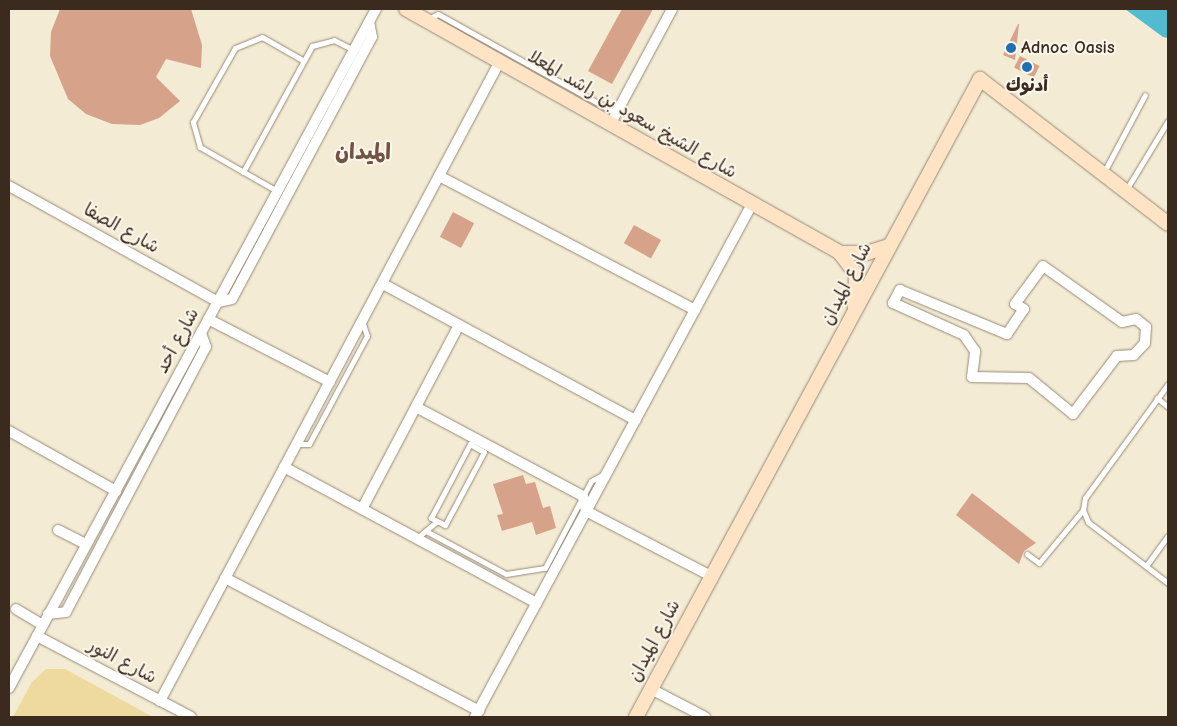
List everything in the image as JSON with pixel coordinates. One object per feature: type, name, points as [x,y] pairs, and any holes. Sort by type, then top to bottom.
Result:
[{"type":"street","name":"شارع أحد","points":[[9,688],[376,9]]},
{"type":"street","name":"شارع الشيخ سعود بن راشد المعلا","points":[[406,9],[500,61],[614,118],[752,204],[840,253],[856,274],[855,311]]},
{"type":"street","points":[[614,118],[672,9]]},
{"type":"street","points":[[218,302],[232,299],[372,37],[369,22]]},
{"type":"street","points":[[160,701],[500,61]]},
{"type":"street","name":"شارع الميدان","points":[[636,717],[855,311],[888,246],[980,79],[1168,224]]},
{"type":"street","points":[[439,176],[695,310]]},
{"type":"street","name":"شارع الصفا","points":[[9,186],[218,302]]},
{"type":"street","points":[[225,578],[477,714],[752,204]]},
{"type":"street","name":"شارع الشيخ سعود بن راشد المعلا","points":[[840,253],[867,253],[888,246]]},
{"type":"street","points":[[1043,266],[1122,322],[1136,319],[1146,327],[1145,343],[1134,355],[1117,356],[1073,414],[1029,378],[972,377],[975,351],[964,335],[893,303],[900,290],[1007,334],[1024,309],[1015,304],[1043,266]]},
{"type":"street","points":[[383,284],[636,420]]},
{"type":"street","points":[[208,319],[330,382]]},
{"type":"street","points":[[362,509],[459,326]]},
{"type":"street","points":[[48,614],[66,612],[206,347],[201,333]]},
{"type":"street","points":[[416,407],[583,496],[586,511]]},
{"type":"street","points":[[9,431],[116,491]]},
{"type":"street","points":[[284,467],[537,603]]},
{"type":"street","points":[[586,511],[711,576]]},
{"type":"street","points":[[58,530],[86,544]]},
{"type":"street","points":[[16,609],[43,625]]},
{"type":"street","name":"شارع النور","points":[[37,636],[191,717]]},
{"type":"street","points":[[651,689],[705,717]]},
{"type":"lane","points":[[426,20],[438,14],[614,118]]},
{"type":"lane","points":[[278,191],[200,147],[193,122],[234,48],[262,37],[304,61]]},
{"type":"lane","points":[[244,172],[312,46],[334,40],[354,50]]},
{"type":"lane","points":[[1104,173],[1145,95]]},
{"type":"lane","points":[[1126,190],[1168,122]]},
{"type":"lane","points":[[297,444],[309,444],[363,344],[367,336],[362,321]]},
{"type":"lane","points":[[1027,554],[1039,563],[1083,510],[1085,498],[1168,384]]},
{"type":"lane","points":[[1158,398],[1168,407]]},
{"type":"lane","points":[[470,444],[484,452],[445,525],[437,521],[431,518],[470,444]]},
{"type":"lane","points":[[426,531],[506,574],[545,568],[591,481],[607,473]]},
{"type":"lane","points":[[1083,510],[1088,522],[1168,583]]},
{"type":"lane","points":[[417,538],[437,521]]},
{"type":"lane","points":[[1146,566],[1168,536]]},
{"type":"sand","points":[[46,669],[65,669],[153,717],[13,717],[32,682]]},
{"type":"water","points":[[1125,9],[1168,9],[1168,38],[1163,37]]},
{"type":"building","points":[[60,9],[191,9],[202,45],[201,68],[166,59],[156,77],[180,101],[159,118],[140,125],[112,124],[86,114],[68,99],[50,56],[51,32]]},
{"type":"building","points":[[622,9],[653,9],[612,84],[588,71]]},
{"type":"building","name":"Adnoc Oasis","points":[[1019,24],[1015,60],[1003,55]]},
{"type":"building","name":"أدنوك","points":[[1020,56],[1040,66],[1034,78],[1014,68]]},
{"type":"building","points":[[453,212],[474,223],[461,248],[440,237]]},
{"type":"building","points":[[634,225],[661,240],[651,258],[624,243]]},
{"type":"building","points":[[523,475],[526,484],[535,482],[543,508],[550,506],[556,528],[536,535],[532,522],[502,531],[497,515],[503,514],[493,484]]},
{"type":"building","points":[[972,493],[1036,543],[1024,551],[1019,564],[956,515]]},
{"type":"place","name":"Adnoc Oasis","points":[[1011,48]]},
{"type":"place","name":"أدنوك","points":[[1027,67]]},
{"type":"district","name":"الميدان","points":[[363,153]]}]
